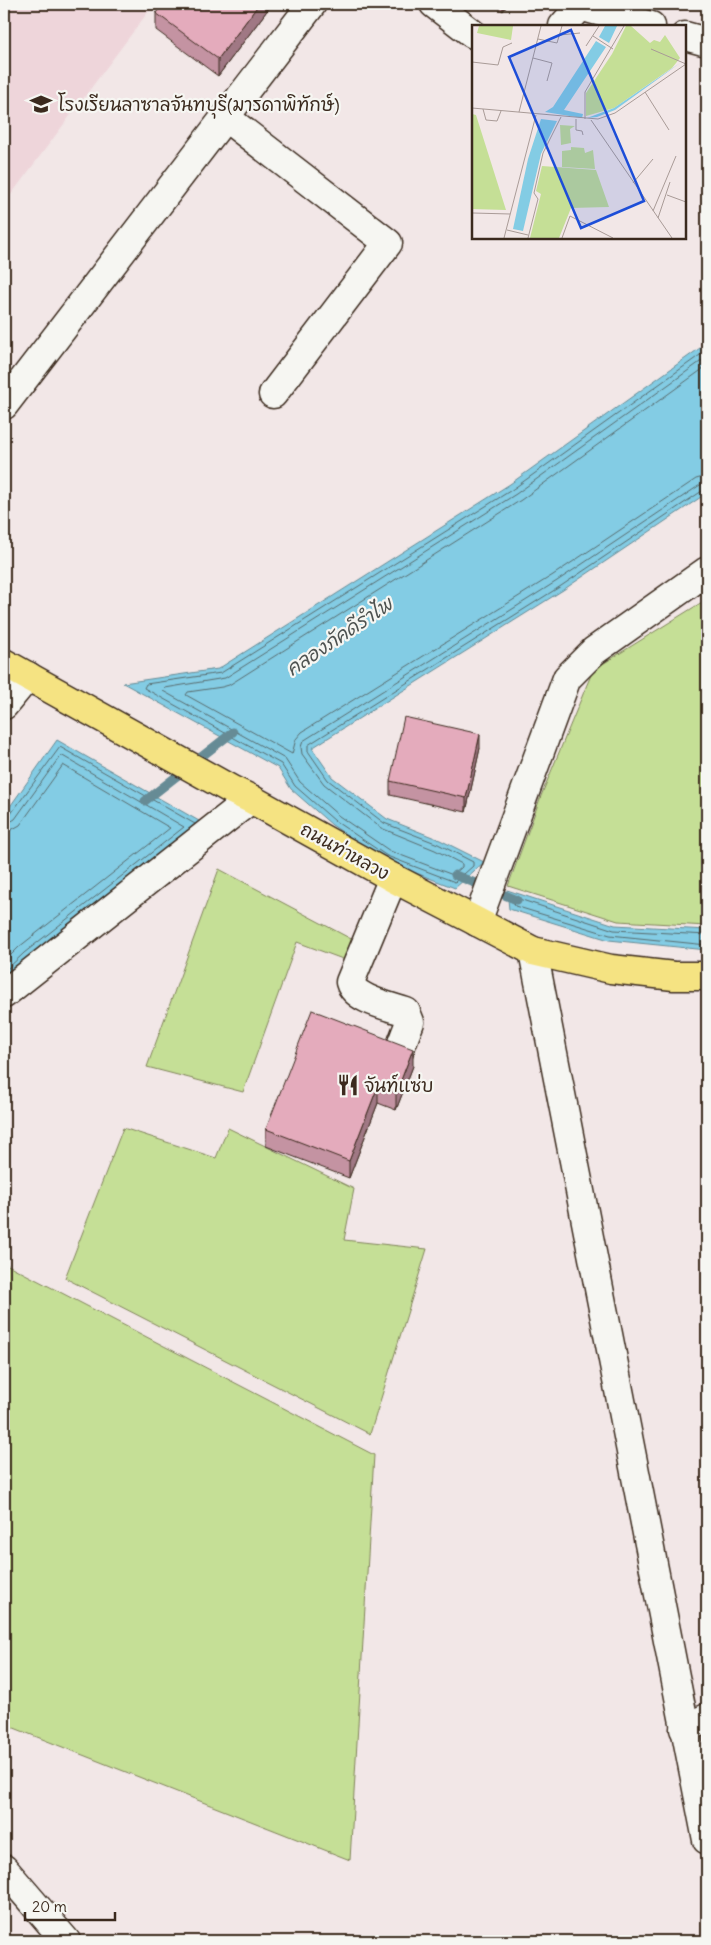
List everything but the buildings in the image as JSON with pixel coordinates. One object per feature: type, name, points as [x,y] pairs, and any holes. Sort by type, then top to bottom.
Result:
[{"type":"main road","name":"ถนนท่าหลวง","points":[[4,663],[393,878],[533,951],[612,968],[674,976],[707,976]]},
{"type":"street","points":[[4,405],[312,4]]},
{"type":"street","points":[[434,4],[472,32]]},
{"type":"street","points":[[575,12],[646,25]]},
{"type":"street","points":[[686,36],[707,42]]},
{"type":"street","points":[[225,117],[388,243],[272,394]]},
{"type":"street","points":[[477,922],[568,678],[594,651],[707,571]]},
{"type":"street","points":[[4,705],[28,676]]},
{"type":"street","points":[[4,994],[242,795]]},
{"type":"street","points":[[393,878],[350,982],[358,995],[406,1012],[410,1022],[397,1056]]},
{"type":"street","points":[[533,951],[696,1724],[707,1840]]},
{"type":"street","points":[[4,1869],[66,1941]]},
{"type":"shaded area","name":"โรงเรียนลาซาลจันทบุรี(มารดาพิทักษ์)","points":[[4,4],[154,4],[4,204]]},
{"type":"green space","points":[[707,599],[707,926],[618,921],[508,886],[541,796],[593,670]]},
{"type":"green space","points":[[219,869],[355,941],[348,961],[297,942],[243,1092],[147,1067]]},
{"type":"green space","points":[[123,1128],[216,1158],[228,1128],[354,1189],[344,1240],[427,1249],[370,1434],[65,1278]]},
{"type":"green space","points":[[4,1263],[374,1455],[350,1860],[4,1724]]},
{"type":"water","points":[[707,343],[707,493],[563,590],[312,748],[332,777],[387,819],[440,840],[484,862],[455,888],[385,861],[332,825],[291,789],[278,768],[123,683],[218,669],[510,484]]},
{"type":"water","points":[[57,740],[206,825],[4,988],[4,815]]},
{"type":"water","points":[[507,890],[615,925],[707,930],[707,950],[609,940],[509,909]]},
{"type":"waterway","name":"คลองภัคดีรำไพ","points":[[145,801],[233,732]]},
{"type":"waterway","points":[[455,875],[517,900]]},
{"type":"place","name":"โรงเรียนลาซาลจันทบุรี(มารดาพิทักษ์)","points":[[41,104]]},
{"type":"place","name":"จันท์แซ่บ","points":[[348,1085]]}]
